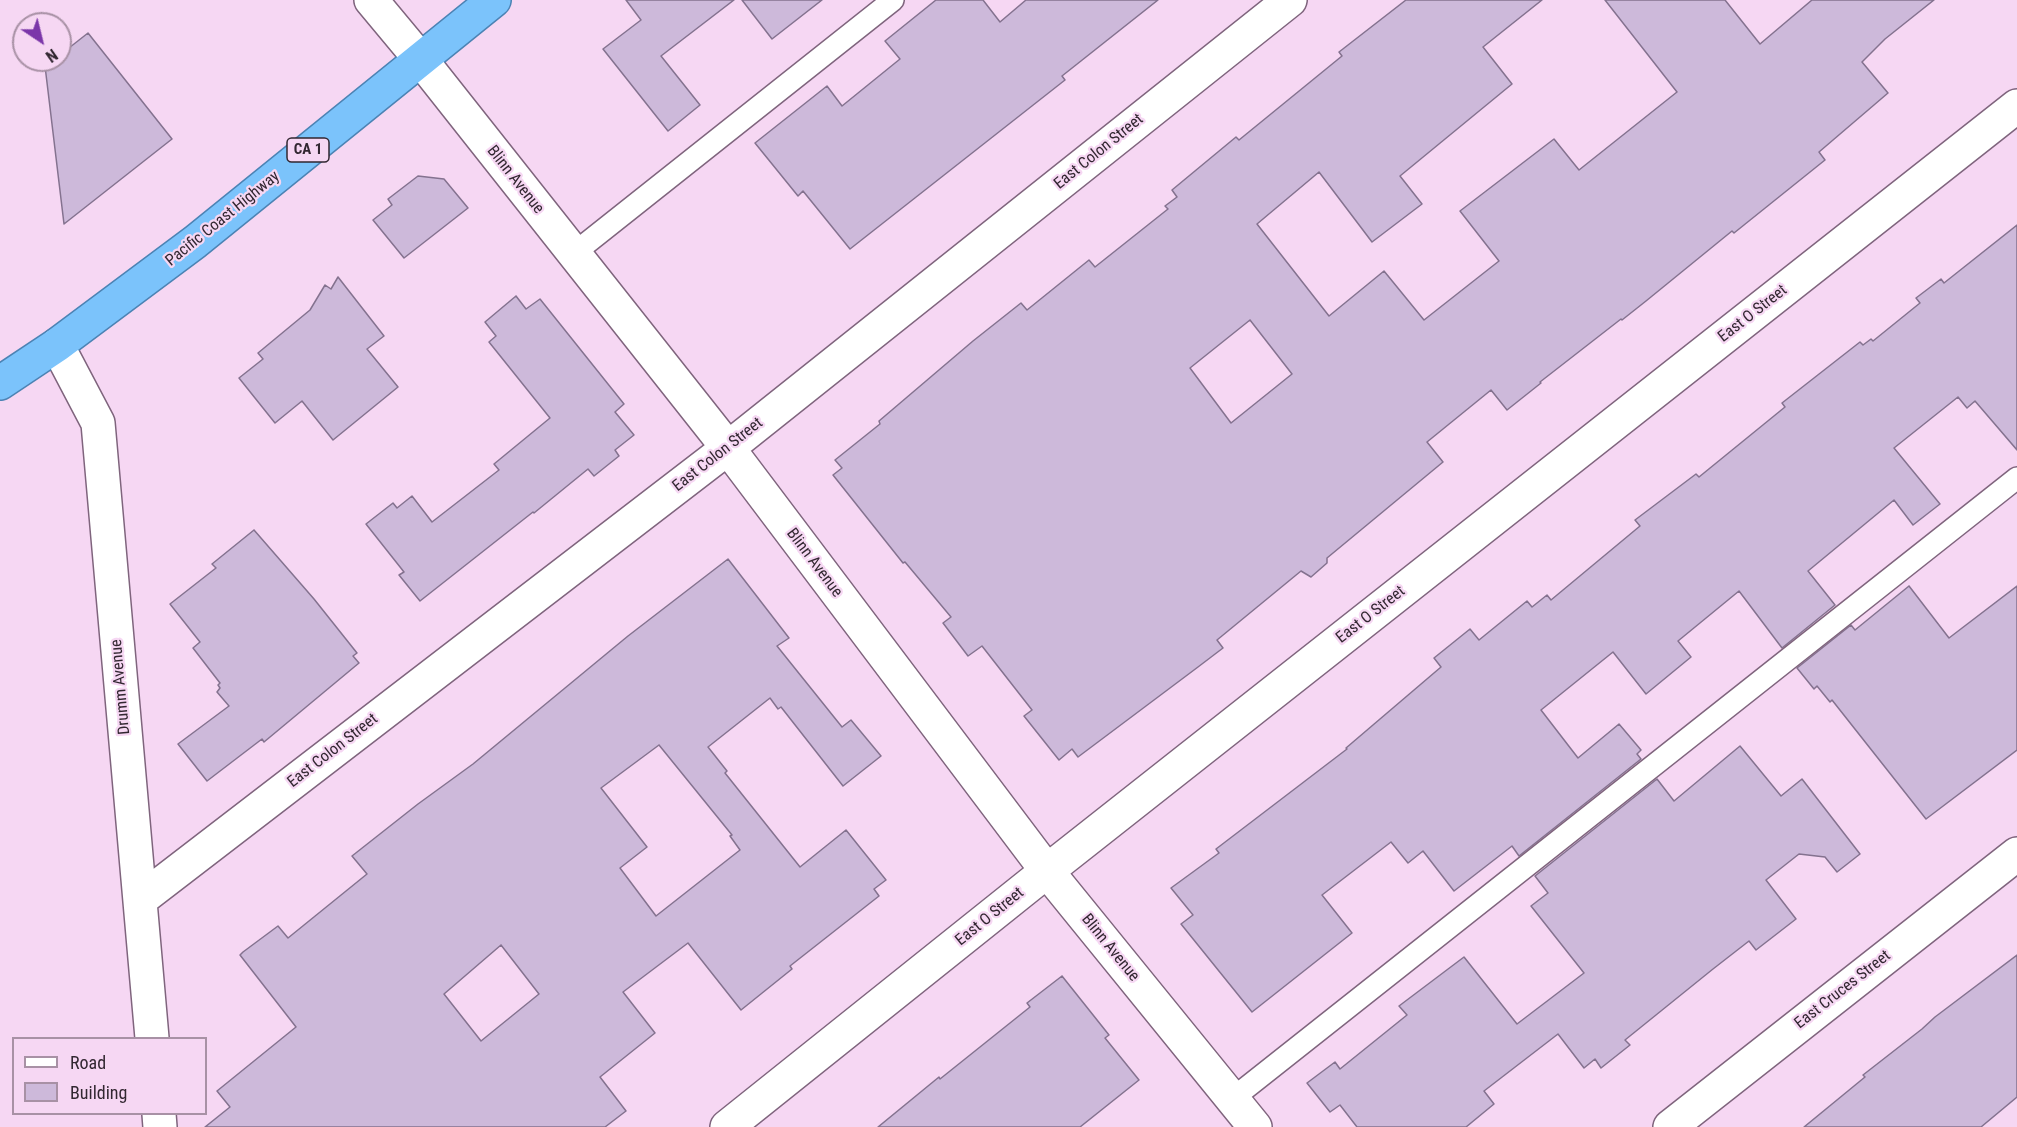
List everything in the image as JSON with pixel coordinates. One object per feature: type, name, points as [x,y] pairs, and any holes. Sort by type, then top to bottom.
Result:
[{"type":"highway","name":"Pacific Coast Highway","points":[[0,383],[57,345],[195,242],[494,0]]},
{"type":"street","name":"Blinn Avenue","points":[[371,0],[728,448],[1047,871],[1255,1127]]},
{"type":"street","name":"East Colon Street","points":[[140,900],[728,448],[1290,0]]},
{"type":"street","name":"East O Street","points":[[727,1127],[1047,871],[2017,106]]},
{"type":"street","name":"Drumm Avenue","points":[[57,345],[98,423],[152,1037]]},
{"type":"street","name":"East Cruces Street","points":[[1670,1127],[2017,854]]},
{"type":"lane","points":[[573,254],[893,0]]},
{"type":"lane","points":[[1232,1099],[2017,478]]},
{"type":"building","points":[[626,0],[734,0],[661,56],[700,105],[668,131],[603,49],[641,20]]},
{"type":"building","points":[[742,0],[822,0],[772,39]]},
{"type":"building","points":[[936,0],[983,0],[1000,22],[1026,0],[1158,0],[1062,76],[1065,80],[850,249],[803,191],[798,196],[755,143],[827,86],[842,106],[900,59],[885,41]]},
{"type":"building","points":[[1406,0],[1542,0],[1483,47],[1512,84],[1400,176],[1422,204],[1372,242],[1319,172],[1257,224],[1329,316],[1384,271],[1424,320],[1499,261],[1460,211],[1554,139],[1579,170],[1677,92],[1605,0],[1725,0],[1760,44],[1812,0],[1934,0],[1885,39],[1862,62],[1888,93],[1819,152],[1825,160],[1507,410],[1491,390],[1427,442],[1443,462],[1327,558],[1327,563],[1311,577],[1301,571],[1217,640],[1223,648],[1078,757],[1072,749],[1059,760],[1024,716],[1032,710],[982,646],[968,656],[943,623],[951,617],[905,562],[903,563],[833,475],[842,468],[835,460],[880,424],[879,421],[973,341],[1021,303],[1027,310],[1089,260],[1095,267],[1168,209],[1165,206],[1177,197],[1172,190],[1236,137],[1239,140],[1342,56],[1339,52]],"holes":[[[1250,320],[1292,374],[1231,423],[1190,368]]]},
{"type":"building","points":[[88,33],[172,139],[64,224],[46,72],[72,72],[72,46]]},
{"type":"building","points":[[418,176],[444,179],[468,208],[404,258],[373,220],[392,205],[388,199]]},
{"type":"building","points":[[2017,225],[2017,450],[1975,401],[1967,408],[1958,397],[1894,448],[1940,504],[1913,525],[1894,500],[1808,571],[1835,605],[1782,648],[1739,591],[1678,641],[1691,657],[1646,694],[1613,652],[1541,710],[1578,758],[1619,724],[1641,750],[1637,754],[1641,759],[1519,856],[1512,846],[1454,891],[1423,851],[1408,863],[1391,842],[1322,895],[1352,933],[1252,1012],[1181,924],[1193,915],[1171,888],[1219,853],[1216,849],[1347,749],[1441,667],[1434,658],[1470,629],[1479,640],[1527,601],[1532,607],[1547,595],[1551,600],[1640,526],[1635,520],[1696,474],[1699,477],[1785,407],[1782,403],[1860,342],[1863,345],[1871,339],[1873,341],[1920,303],[1916,298],[1941,279],[1944,283]]},
{"type":"building","points":[[338,277],[384,336],[367,349],[398,387],[333,440],[302,401],[275,423],[239,378],[263,359],[258,353],[310,310],[325,285],[331,289]]},
{"type":"building","points":[[516,296],[526,309],[540,299],[624,404],[615,412],[634,435],[615,450],[619,456],[594,476],[588,469],[420,601],[399,575],[404,572],[366,524],[393,503],[397,508],[412,496],[432,522],[499,470],[494,464],[550,418],[489,342],[496,336],[485,322]]},
{"type":"building","points":[[254,530],[357,653],[353,656],[359,663],[264,742],[262,739],[207,781],[178,744],[229,706],[217,692],[220,683],[193,648],[200,642],[170,604],[216,568],[212,564]]},
{"type":"building","points":[[728,559],[789,638],[777,646],[842,727],[851,720],[881,756],[843,786],[781,707],[778,709],[770,698],[708,747],[727,771],[725,773],[800,867],[846,830],[886,880],[874,889],[879,896],[790,966],[792,969],[741,1010],[688,943],[623,992],[655,1033],[600,1077],[626,1111],[605,1127],[205,1127],[230,1107],[217,1091],[296,1027],[240,955],[278,926],[288,938],[367,874],[352,856],[473,764],[628,636]],"holes":[[[659,745],[732,835],[730,836],[740,850],[656,916],[620,868],[647,847],[601,788]],[[501,945],[539,994],[481,1041],[444,994]]]},
{"type":"building","points":[[1909,586],[1949,638],[2017,586],[2017,750],[1926,819],[1832,700],[1830,702],[1817,686],[1814,689],[1797,668],[1851,625],[1855,630]]},
{"type":"building","points":[[1740,746],[1781,796],[1802,779],[1860,854],[1837,872],[1825,857],[1799,854],[1766,880],[1796,919],[1756,950],[1749,941],[1625,1040],[1630,1045],[1601,1068],[1595,1059],[1584,1068],[1558,1034],[1484,1091],[1494,1104],[1466,1127],[1357,1127],[1340,1105],[1330,1112],[1307,1083],[1335,1062],[1340,1069],[1407,1015],[1399,1006],[1464,957],[1517,1024],[1584,973],[1531,906],[1548,893],[1535,876],[1657,779],[1674,801]]},
{"type":"building","points":[[2017,955],[2017,1097],[1981,1127],[1804,1127],[1865,1077],[1863,1075]]},
{"type":"building","points":[[1062,976],[1109,1035],[1105,1038],[1139,1080],[1080,1127],[878,1127],[1030,1007],[1027,1003]]}]
